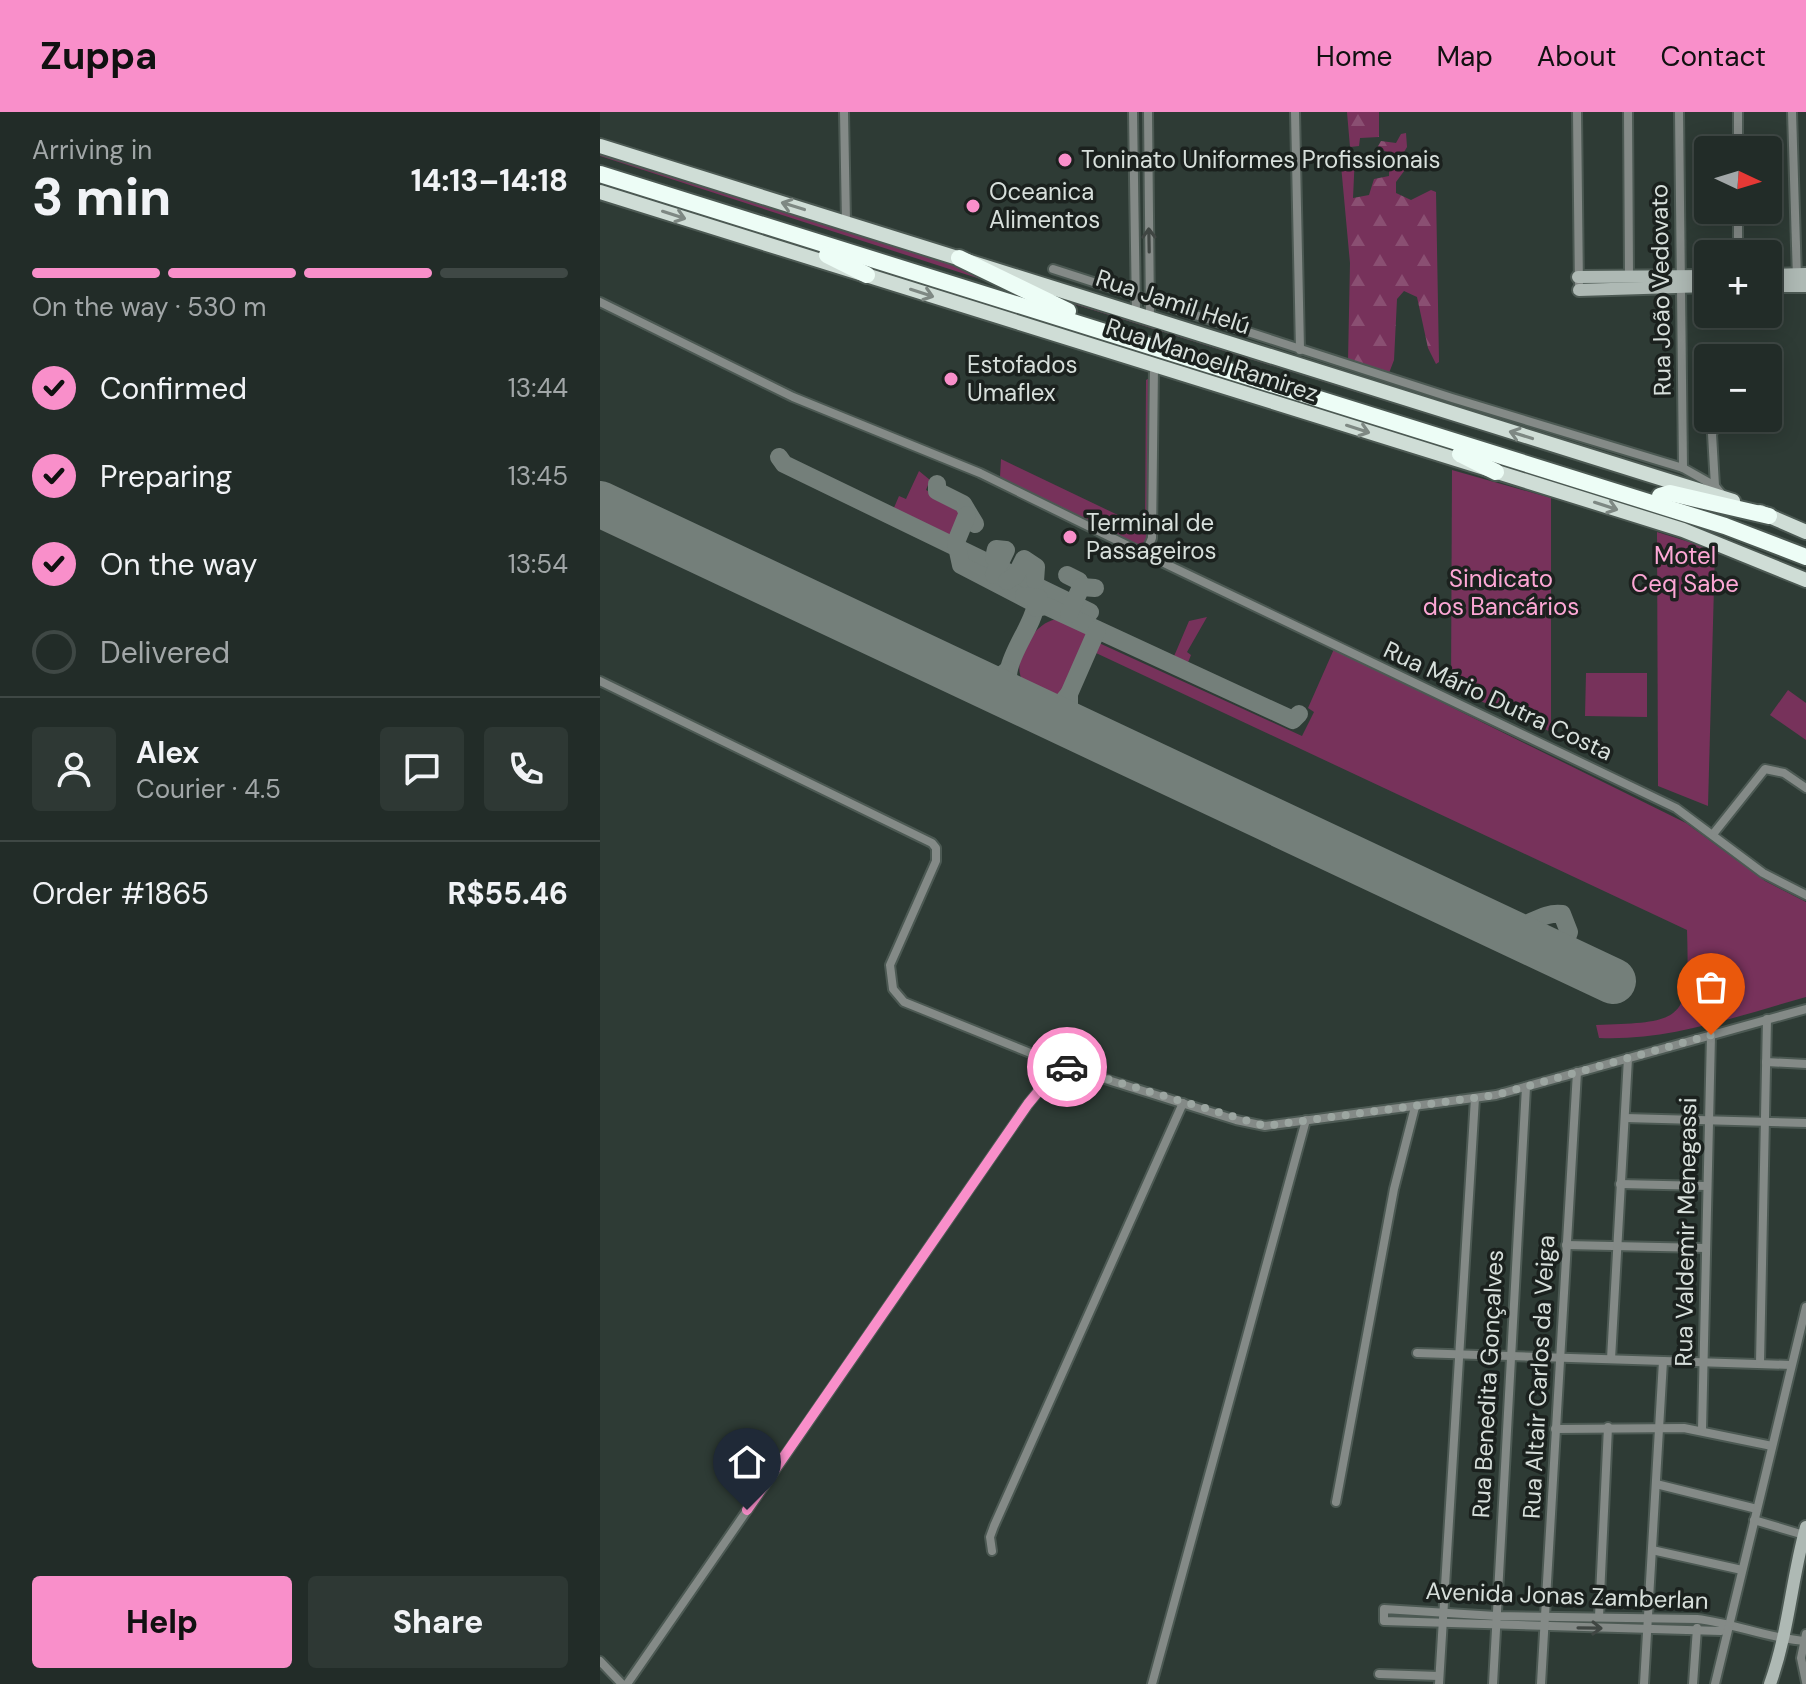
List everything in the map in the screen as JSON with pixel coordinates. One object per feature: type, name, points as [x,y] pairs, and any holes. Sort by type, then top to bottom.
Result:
[{"type":"highway","points":[[600,164],[1660,496],[1806,547]]},
{"type":"highway","points":[[600,174],[1725,526],[1806,557]]},
{"type":"highway","points":[[711,209],[741,225],[801,243],[867,275]]},
{"type":"highway","points":[[959,258],[1068,311]]},
{"type":"highway","points":[[1398,425],[1409,434],[1496,472]]},
{"type":"highway","points":[[1660,496],[1670,493],[1769,516]]},
{"type":"main road","name":"Rua Jamil Helú","points":[[600,146],[1726,498],[1806,532]]},
{"type":"main road","name":"Rua Manoel Ramirez","points":[[600,192],[1683,530],[1806,580]]},
{"type":"street","points":[[844,112],[846,222]]},
{"type":"street","points":[[1133,112],[1136,296],[1143,315]]},
{"type":"street","points":[[1143,315],[1150,300],[1148,112]]},
{"type":"street","points":[[1295,112],[1300,350]]},
{"type":"street","points":[[1577,112],[1578,284]]},
{"type":"street","points":[[1628,112],[1629,276]]},
{"type":"street","name":"Rua João Vedovato","points":[[1679,112],[1683,468]]},
{"type":"street","points":[[1738,112],[1738,136]]},
{"type":"street","points":[[1792,112],[1801,280]]},
{"type":"street","points":[[1133,124],[1148,124]]},
{"type":"street","points":[[1053,269],[1300,350],[1683,468],[1715,486],[1726,498]]},
{"type":"street","points":[[1578,284],[1629,276],[1694,284]]},
{"type":"street","points":[[1578,284],[1694,279]]},
{"type":"street","name":"Rua Mário Dutra Costa","points":[[600,302],[793,397],[980,473],[1676,808],[1714,833],[1763,873],[1806,895]]},
{"type":"street","points":[[1145,554],[1152,538],[1154,364]]},
{"type":"street","points":[[1713,432],[1715,486]]},
{"type":"street","points":[[600,681],[932,843],[936,848],[936,861],[890,965],[893,989],[904,1002],[1060,1065],[1265,1126],[1415,1107],[1526,1087],[1806,1009]]},
{"type":"street","points":[[1714,833],[1765,769],[1784,773],[1806,788]]},
{"type":"street","points":[[1760,1363],[1767,1019]]},
{"type":"street","name":"Rua Valdemir Menegassi","points":[[1702,1430],[1711,1035]]},
{"type":"street","points":[[1611,1359],[1628,1058]]},
{"type":"street","points":[[1766,1062],[1806,1064]]},
{"type":"street","points":[[600,1661],[624,1684],[1028,1104],[1060,1065]]},
{"type":"street","name":"Rua Altair Carlos da Veiga","points":[[1541,1684],[1577,1072]]},
{"type":"street","name":"Rua Benedita Gonçalves","points":[[1493,1684],[1526,1087]]},
{"type":"street","points":[[1379,1674],[1439,1680],[1445,1624],[1475,1098]]},
{"type":"street","points":[[992,1551],[990,1537],[994,1526],[1183,1103]]},
{"type":"street","points":[[1336,1502],[1394,1189],[1415,1107]]},
{"type":"street","points":[[1625,1118],[1764,1119],[1806,1123]]},
{"type":"street","points":[[1152,1684],[1306,1120]]},
{"type":"street","points":[[1620,1184],[1707,1186]]},
{"type":"street","points":[[1566,1245],[1706,1248]]},
{"type":"street","points":[[1715,1684],[1806,1307]]},
{"type":"street","points":[[1417,1353],[1791,1365]]},
{"type":"street","points":[[1644,1684],[1663,1361]]},
{"type":"street","points":[[1599,1617],[1608,1427]]},
{"type":"street","points":[[1555,1429],[1660,1427],[1702,1430],[1772,1446]]},
{"type":"street","points":[[1656,1484],[1757,1509]]},
{"type":"street","points":[[1754,1520],[1805,1533],[1786,1639],[1770,1684]]},
{"type":"street","points":[[1652,1550],[1742,1570]]},
{"type":"street","name":"Avenida Jonas Zamberlan","points":[[1384,1609],[1496,1616],[1697,1619],[1727,1625],[1721,1631],[1496,1627],[1384,1621],[1384,1609]]},
{"type":"street","points":[[1697,1619],[1693,1684],[1701,1684]]},
{"type":"street","points":[[1727,1625],[1786,1639],[1805,1639],[1801,1658],[1806,1682]]},
{"type":"green space","points":[[1347,112],[1379,112],[1379,137],[1360,138],[1359,146],[1350,147]]},
{"type":"green space","points":[[1406,133],[1407,147],[1404,152],[1407,167],[1396,182],[1396,193],[1411,200],[1431,190],[1436,192],[1439,362],[1436,364],[1428,348],[1417,297],[1404,291],[1397,299],[1394,360],[1389,373],[1348,362],[1350,263],[1341,165],[1343,155],[1355,154],[1353,198],[1369,195],[1374,179],[1389,176],[1390,153],[1377,148],[1381,141],[1396,143],[1401,134]]},
{"type":"green space","points":[[600,150],[929,253],[1005,287],[600,156]]},
{"type":"green space","points":[[837,253],[1394,433],[880,275]]},
{"type":"green space","points":[[1042,287],[1680,488],[1668,489],[1077,305],[1041,293]]},
{"type":"green space","points":[[1151,377],[1151,536],[1147,544],[1138,545],[1000,477],[1001,459],[1145,528],[1146,380]]},
{"type":"green space","name":"Sindicato dos Bancários","points":[[1452,470],[1551,498],[1551,732],[1451,688]]},
{"type":"green space","points":[[919,471],[930,480],[926,490],[963,509],[952,537],[893,510],[899,496],[906,499]]},
{"type":"green space","name":"Motel Ceq Sabe","points":[[1657,532],[1715,550],[1708,806],[1658,786]]},
{"type":"green space","points":[[1207,617],[1187,652],[1191,655],[1187,665],[1172,661],[1189,621]]},
{"type":"green space","points":[[1060,619],[1090,634],[1058,702],[1027,687],[1020,674],[1020,664],[1022,653],[1034,633],[1051,621]]},
{"type":"green space","points":[[1099,643],[1302,736],[1314,712],[1308,708],[1334,649],[1686,823],[1765,881],[1806,902],[1806,997],[1678,1031],[1652,1036],[1599,1038],[1596,1025],[1648,1022],[1676,1011],[1683,1000],[1686,983],[1687,930],[1096,653]]},
{"type":"green space","points":[[1586,673],[1647,673],[1647,717],[1585,716]]},
{"type":"green space","points":[[1788,690],[1806,703],[1806,740],[1770,715]]},
{"type":"taxiway","points":[[779,457],[784,464],[1090,612]]},
{"type":"taxiway","points":[[937,484],[937,491],[963,504],[975,524]]},
{"type":"taxiway","points":[[967,515],[956,542],[961,565],[1036,604],[1014,654],[1008,679],[1011,691],[1020,701]]},
{"type":"taxiway","points":[[994,558],[996,549],[1006,550],[994,575]]},
{"type":"taxiway","points":[[1007,581],[1016,575],[1024,559],[1036,567],[1035,581]]},
{"type":"taxiway","points":[[1067,575],[1079,581],[1081,587]]},
{"type":"taxiway","points":[[1069,614],[1081,587],[1095,588]]},
{"type":"taxiway","points":[[1024,596],[1039,598],[1036,608],[1046,606],[1293,720],[1299,714]]},
{"type":"taxiway","points":[[1069,725],[1069,694],[1097,630]]},
{"type":"taxiway","points":[[979,682],[993,682],[1008,670]]},
{"type":"taxiway","points":[[1043,712],[1059,706],[1069,694]]},
{"type":"taxiway","points":[[1502,929],[1518,928],[1546,916],[1562,914],[1569,932],[1560,956]]},
{"type":"runway","points":[[600,504],[1613,981]]},
{"type":"way so far","points":[[1067,1067],[1236,1120],[1265,1126],[1496,1095],[1711,1035]]},
{"type":"place","name":"Toninato Uniformes Profissionais","points":[[1065,160]]},
{"type":"place","name":"Oceanica Alimentos","points":[[973,206]]},
{"type":"place","name":"Estofados Umaflex","points":[[951,379]]},
{"type":"place","name":"Terminal de Passageiros","points":[[1070,537]]},
{"type":"route","points":[[747,1510],[1028,1104],[1060,1065],[1067,1067]]}]
